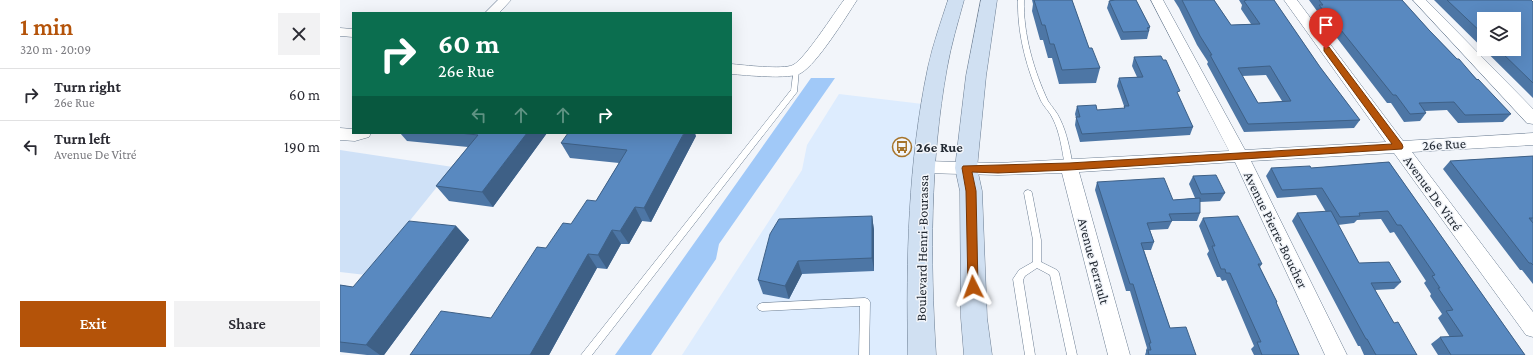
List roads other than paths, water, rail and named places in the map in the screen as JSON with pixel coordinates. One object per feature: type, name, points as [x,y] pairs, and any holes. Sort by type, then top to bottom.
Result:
[{"type":"main road","name":"Boulevard Henri-Bourassa","points":[[922,355],[918,289],[924,167],[936,75],[956,0]]},
{"type":"main road","points":[[978,355],[974,318],[971,248],[971,191],[966,168],[976,76],[989,0]]},
{"type":"street","points":[[493,12],[505,0]]},
{"type":"street","points":[[732,69],[765,72],[796,70],[809,58],[851,0]]},
{"type":"street","name":"Avenue Pierre-Boucher","points":[[1157,0],[1240,156],[1336,355]]},
{"type":"street","name":"Avenue De Vitré","points":[[1290,0],[1533,328]]},
{"type":"street","points":[[1420,0],[1533,118]]},
{"type":"street","points":[[340,32],[352,33]]},
{"type":"street","points":[[340,134],[359,134]]},
{"type":"street","name":"26e Rue","points":[[924,167],[998,169],[1069,166],[1533,139]]},
{"type":"street","name":"Avenue Perrault","points":[[1069,166],[1118,355]]},
{"type":"lane","points":[[1021,0],[1019,10],[1034,71],[1045,103],[1056,117],[1062,132],[1069,166]]},
{"type":"lane","points":[[586,355],[794,90],[796,70]]},
{"type":"lane","points":[[1028,193],[1037,240],[1037,264]]},
{"type":"lane","points":[[1030,355],[1018,279],[1022,273],[1037,264]]},
{"type":"lane","points":[[1037,264],[1054,273],[1072,355]]},
{"type":"lane","points":[[762,307],[865,302],[864,355]]},
{"type":"place","name":"26e Rue","points":[[902,147]]}]
